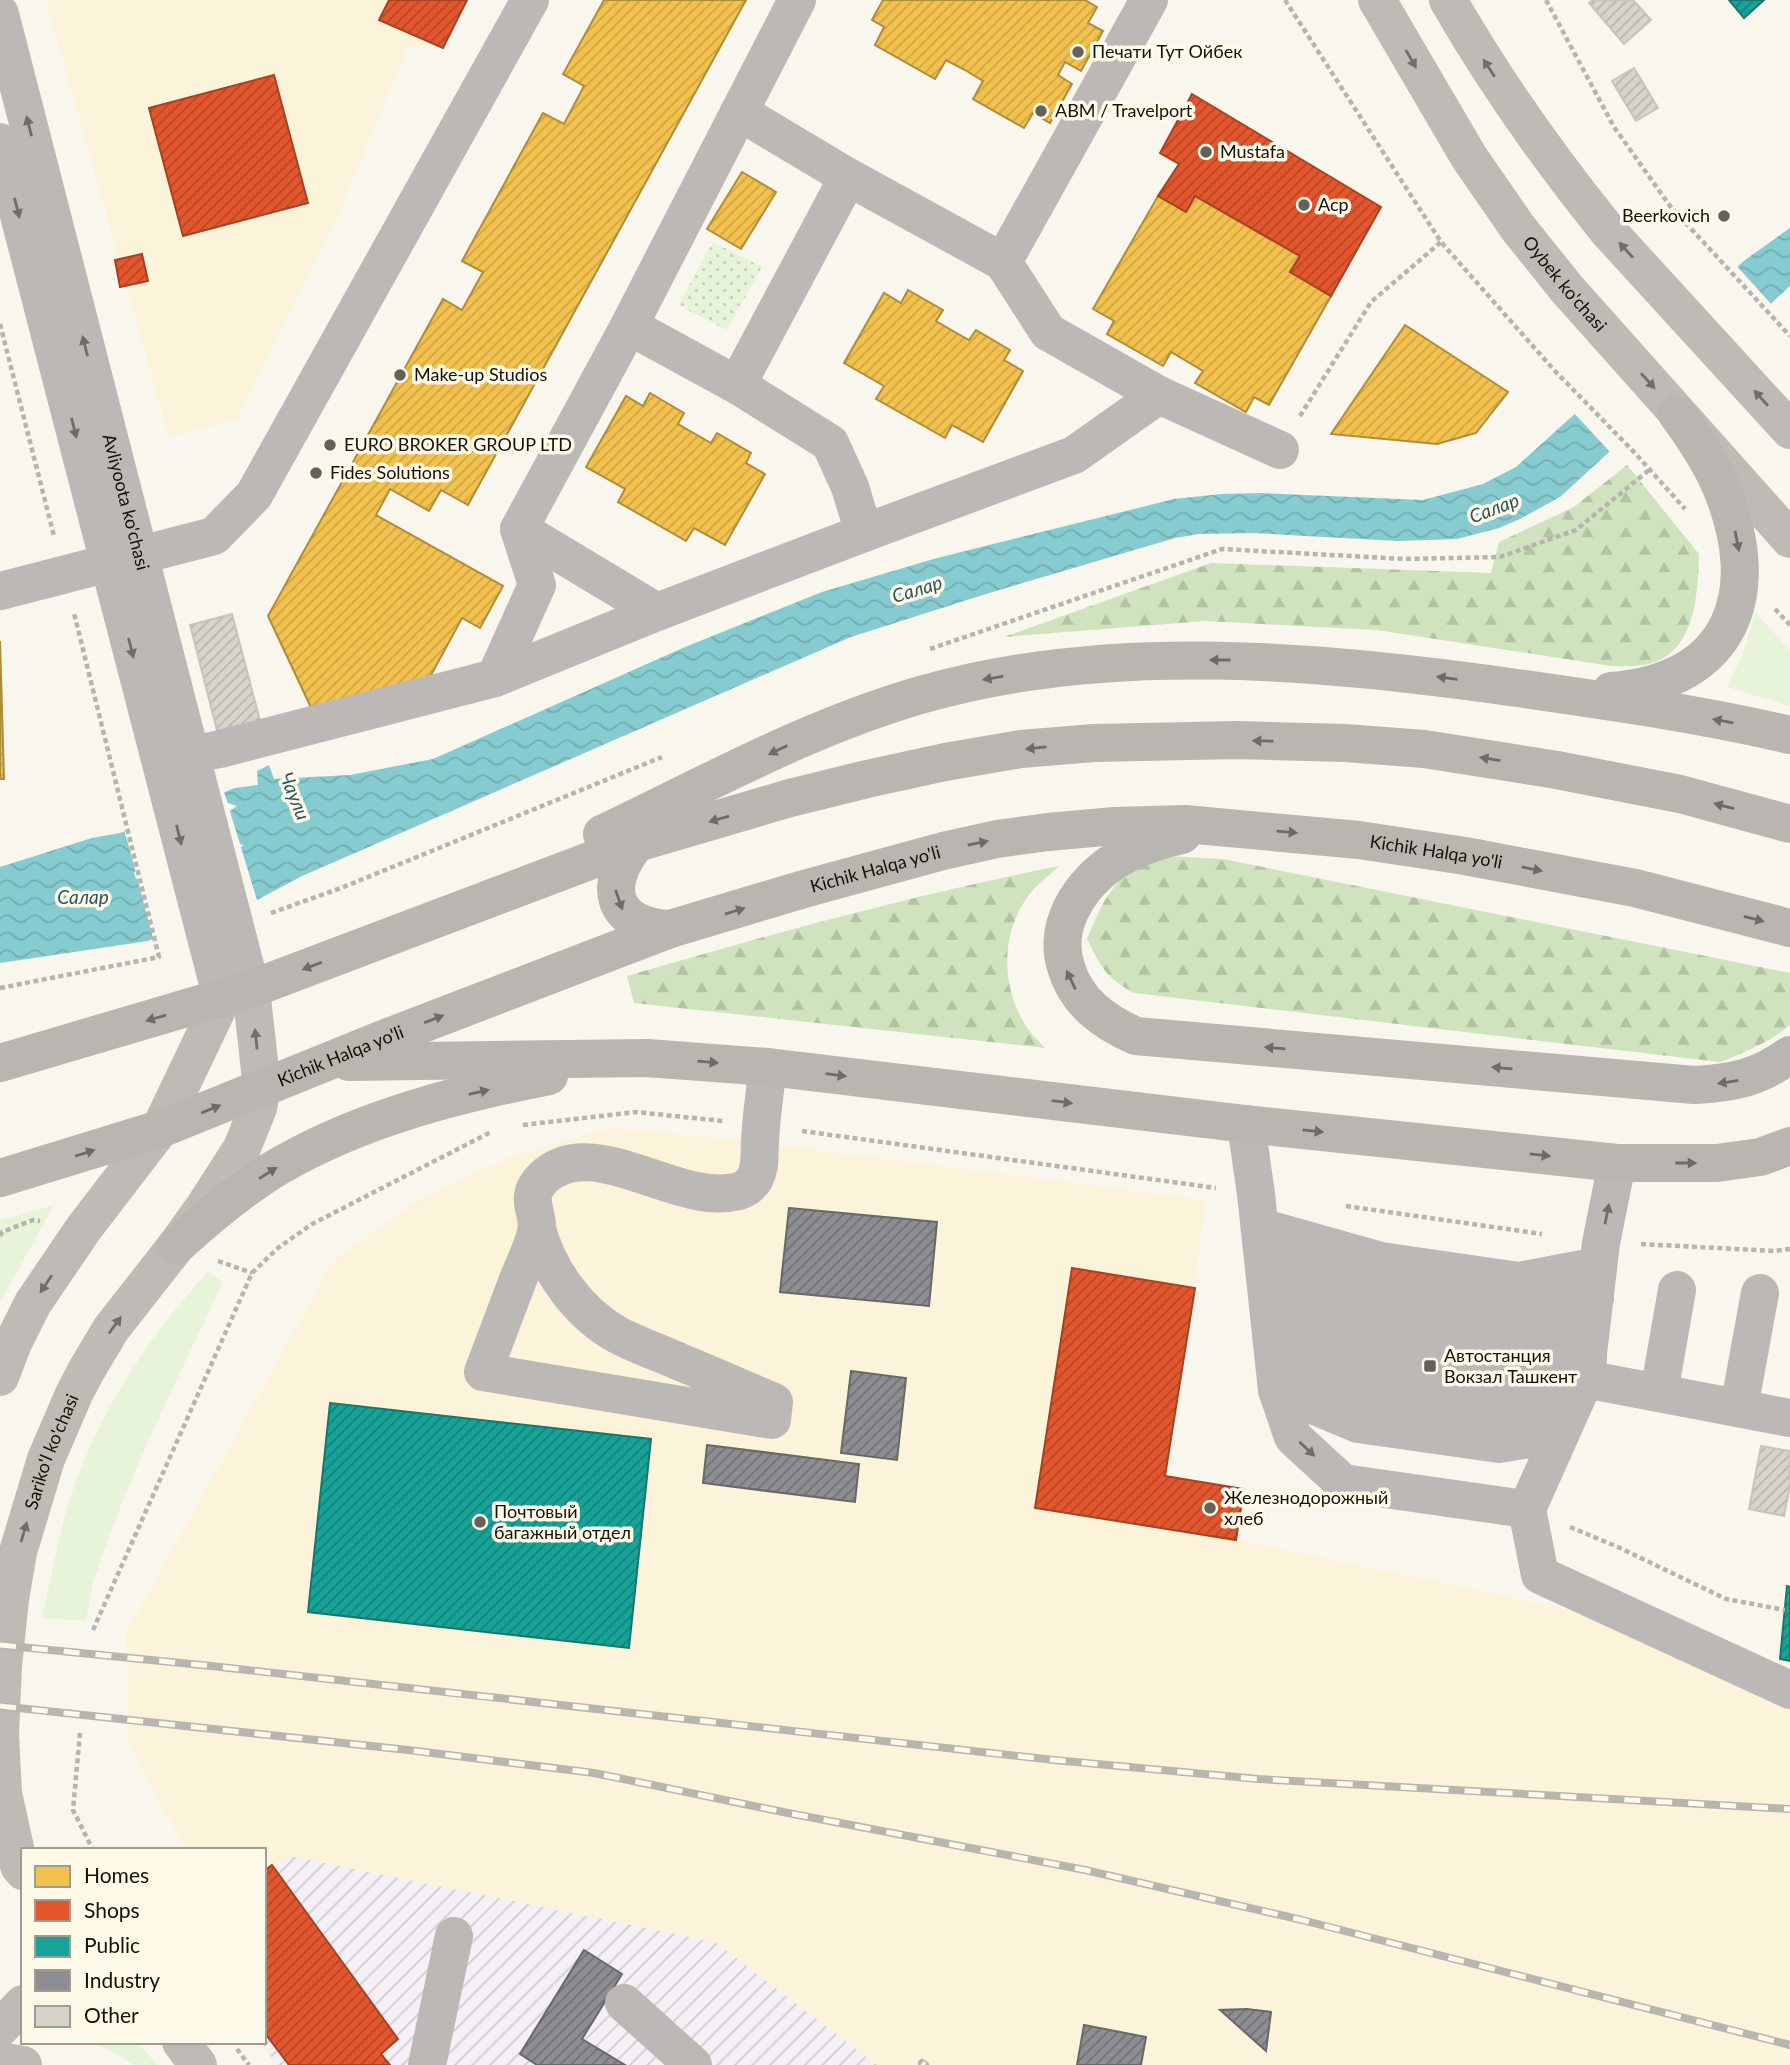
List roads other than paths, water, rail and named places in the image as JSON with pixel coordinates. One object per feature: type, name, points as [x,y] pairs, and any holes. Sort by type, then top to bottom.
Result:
[{"type":"highway","points":[[1514,688],[1605,691],[1661,682],[1696,663],[1725,631],[1732,617],[1740,587],[1739,549],[1720,485],[1701,448],[1677,414]]},
{"type":"highway","points":[[373,943],[822,729],[873,710],[977,681],[1076,667],[1222,660],[1271,662],[1400,673],[1651,707],[1790,735]]},
{"type":"highway","points":[[0,1063],[237,994],[637,843],[803,795],[984,755],[1058,746],[1202,741],[1345,743],[1437,751],[1557,770],[1680,794],[1790,824]]},
{"type":"highway","name":"Kichik Halqa yo'li","points":[[0,1178],[160,1129],[670,929],[886,866],[997,839],[1104,826],[1150,824],[1219,826],[1359,840],[1465,856],[1635,888],[1790,928]]},
{"type":"highway","points":[[1219,826],[1169,838],[1127,854],[1090,883],[1066,917],[1061,944],[1068,976],[1091,1008],[1121,1030],[1136,1036],[1694,1085],[1749,1078],[1790,1055]]},
{"type":"highway","points":[[637,843],[617,872],[615,887],[618,900],[624,913],[636,922],[652,929],[670,929]]},
{"type":"highway","points":[[326,1062],[647,1058],[768,1067],[1246,1124],[1618,1163],[1728,1162],[1760,1157],[1790,1146]]},
{"type":"highway","points":[[193,1252],[208,1217],[257,1180],[343,1135],[455,1097],[647,1058]]},
{"type":"main road","name":"Oybek ko'chasi","points":[[1377,0],[1493,193],[1542,259],[1790,540]]},
{"type":"main road","points":[[1448,0],[1534,136],[1608,231],[1790,430]]},
{"type":"main road","points":[[237,994],[262,1088]]},
{"type":"main road","points":[[0,1377],[33,1303],[91,1218],[160,1129],[237,994]]},
{"type":"main road","name":"Sariko'l ko'chasi","points":[[16,1865],[3,1793],[2,1666],[18,1552],[46,1459],[80,1382],[111,1329],[193,1252],[242,1147],[258,1108],[262,1088]]},
{"type":"main road","points":[[0,2028],[21,2006]]},
{"type":"main road","points":[[182,2044],[198,2065]]},
{"type":"main road","points":[[0,2062],[23,2065]]},
{"type":"street","points":[[0,591],[214,536],[254,495],[530,0]]},
{"type":"street","points":[[495,678],[537,585],[519,529],[629,326],[797,0]]},
{"type":"street","points":[[1003,262],[1149,0]]},
{"type":"street","name":"Avliyoota ko'chasi","points":[[0,16],[124,559]]},
{"type":"street","points":[[738,112],[848,177],[1003,262],[1048,332],[1159,395],[1280,450]]},
{"type":"street","name":"Avliyoota ko'chasi","points":[[0,142],[182,761],[216,916],[237,994]]},
{"type":"street","points":[[737,385],[848,177]]},
{"type":"street","points":[[629,326],[737,385],[830,443],[849,487],[864,533]]},
{"type":"street","points":[[182,761],[219,749],[495,678],[657,612],[1074,455],[1159,395]]},
{"type":"street","points":[[519,529],[657,612]]},
{"type":"street","points":[[537,1229],[483,1372],[772,1420],[774,1402],[616,1334],[592,1316],[571,1295],[543,1250],[532,1205],[534,1192],[545,1176],[558,1168],[577,1163],[608,1165],[677,1188],[708,1195],[737,1192],[754,1182],[760,1165],[761,1125],[768,1067]]},
{"type":"street","points":[[1246,1124],[1275,1376],[1293,1437],[1343,1483],[1527,1509]]},
{"type":"street","points":[[1618,1163],[1591,1323],[1560,1434],[1527,1509],[1540,1575],[1790,1690]]},
{"type":"street","points":[[1258,1210],[1381,1261],[1519,1281],[1591,1323],[1659,1393],[1790,1418]]},
{"type":"street","points":[[1659,1393],[1677,1290]]},
{"type":"street","points":[[1267,1292],[1367,1359],[1508,1379],[1591,1323]]},
{"type":"street","points":[[1267,1292],[1376,1293],[1591,1323]]},
{"type":"street","points":[[1739,1408],[1760,1293]]},
{"type":"street","points":[[1275,1376],[1504,1412],[1591,1323]]},
{"type":"street","points":[[1275,1376],[1358,1424],[1499,1444],[1560,1434]]},
{"type":"street","points":[[427,2065],[454,1936]]},
{"type":"street","points":[[624,2003],[693,2065]]},
{"type":"water","name":"Салар","points":[[1790,228],[1790,286],[1560,497],[1499,528],[1457,539],[1397,541],[1253,533],[1199,534],[1175,538],[851,637],[302,876],[257,900],[148,941],[0,963],[0,867],[92,838],[120,833],[125,831],[235,788],[258,785],[257,771],[269,765],[274,779],[350,775],[433,759],[685,647],[822,592],[937,558],[1174,499],[1261,493],[1423,500],[1483,484],[1516,467],[1745,260]],"holes":[[[228,803],[237,806],[230,811],[129,842],[125,835],[125,831]],[[235,843],[244,845],[136,879],[134,872]]]},
{"type":"railway","points":[[0,1645],[1054,1760],[1258,1779],[1790,1809]]},
{"type":"railway","points":[[0,1706],[594,1773],[1085,1870],[1302,1920],[1790,2045]]},
{"type":"place","name":"Печати Тут Ойбек","points":[[1078,52]]},
{"type":"place","name":"ABM / Travelport","points":[[1041,111]]},
{"type":"place","name":"Mustafa","points":[[1206,152]]},
{"type":"place","name":"Аср","points":[[1304,205]]},
{"type":"place","name":"Beerkovich","points":[[1724,216]]},
{"type":"place","name":"Make-up Studios","points":[[400,375]]},
{"type":"place","name":"EURO BROKER GROUP LTD","points":[[330,445]]},
{"type":"place","name":"Fides Solutions","points":[[316,473]]},
{"type":"place","name":"Автостанция Вокзал Ташкент","points":[[1430,1366]]},
{"type":"place","name":"Железнодорожный хлеб","points":[[1210,1508]]},
{"type":"place","name":"Почтовый багажный отдел","points":[[480,1522]]},
{"type":"water label","name":"Чаули","points":[[295,796]]}]
